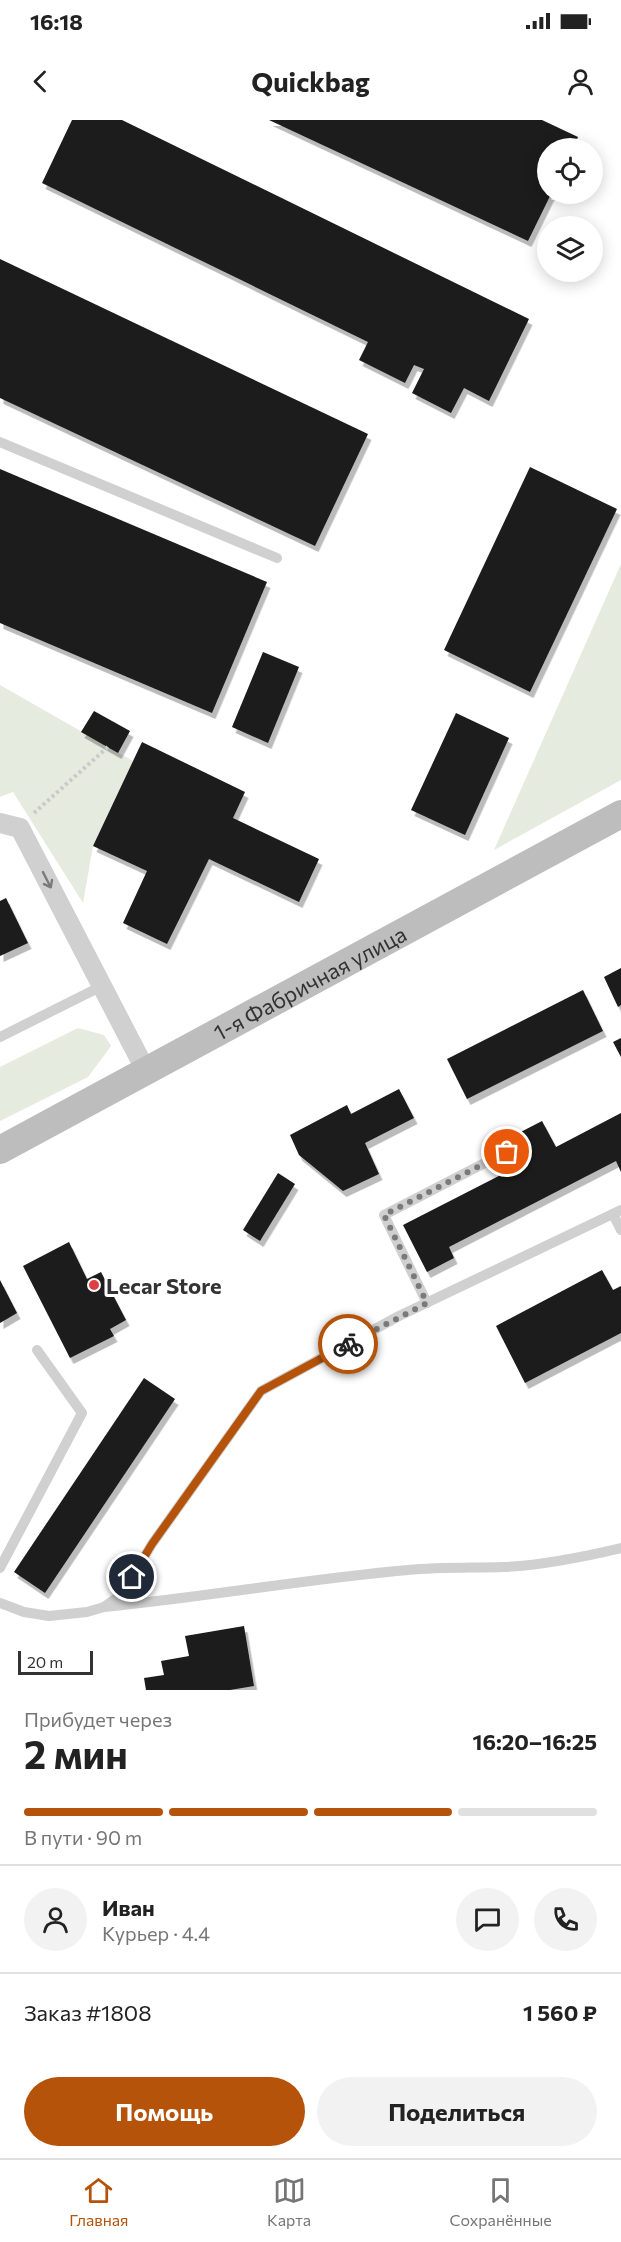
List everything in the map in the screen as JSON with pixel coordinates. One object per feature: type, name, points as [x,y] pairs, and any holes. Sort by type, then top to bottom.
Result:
[{"type":"main road","name":"1-я Фабричная улица","points":[[0,1150],[621,814]]},
{"type":"street","points":[[0,823],[20,828],[146,1071]]},
{"type":"lane","points":[[0,442],[277,558]]},
{"type":"lane","points":[[0,1037],[102,986]]},
{"type":"lane","points":[[427,1303],[384,1215],[507,1152]]},
{"type":"lane","points":[[104,1608],[122,1594],[152,1544],[261,1391],[427,1303],[617,1212],[621,1230]]},
{"type":"lane","points":[[0,1568],[82,1413],[37,1350]]},
{"type":"lane","points":[[0,1603],[24,1612],[49,1616],[408,1570],[506,1567],[566,1560],[621,1548]]},
{"type":"path","points":[[29,817],[108,747]]},
{"type":"shaded area","points":[[621,564],[621,780],[494,850]]},
{"type":"shaded area","points":[[0,685],[133,761],[93,846],[83,903],[13,792],[0,797]]},
{"type":"shaded area","points":[[78,1028],[104,1035],[111,1046],[88,1077],[0,1121],[0,1067]]},
{"type":"building","points":[[72,120],[122,120],[529,319],[489,401],[464,388],[451,413],[412,393],[424,369],[414,365],[405,383],[359,360],[368,342],[42,183]]},
{"type":"building","points":[[269,120],[542,120],[578,137],[537,138],[537,204],[546,204],[540,216],[537,216],[537,223],[528,241]]},
{"type":"building","points":[[0,259],[368,434],[315,546],[0,398]]},
{"type":"building","points":[[530,467],[617,509],[530,692],[444,650]]},
{"type":"building","points":[[0,469],[267,582],[212,713],[0,623]]},
{"type":"building","points":[[263,652],[299,667],[268,743],[232,727]]},
{"type":"building","points":[[94,711],[130,731],[118,753],[81,732]]},
{"type":"building","points":[[456,713],[509,738],[465,835],[411,810]]},
{"type":"building","points":[[142,742],[245,792],[233,818],[319,859],[299,902],[209,859],[167,944],[123,923],[147,871],[93,846]]},
{"type":"building","points":[[6,898],[28,943],[0,956],[0,901]]},
{"type":"building","points":[[621,968],[621,1005],[618,1007],[604,977]]},
{"type":"building","points":[[583,990],[603,1031],[467,1099],[447,1059]]},
{"type":"building","points":[[621,1038],[621,1057],[613,1042]]},
{"type":"building","points":[[399,1089],[414,1118],[365,1143],[379,1174],[343,1191],[299,1155],[290,1135],[347,1105],[351,1114]]},
{"type":"building","points":[[621,1113],[621,1172],[616,1161],[449,1247],[454,1258],[427,1272],[403,1225],[528,1161],[515,1135],[542,1121],[556,1147]]},
{"type":"building","points":[[278,1173],[295,1184],[260,1241],[243,1230]]},
{"type":"building","points":[[69,1242],[87,1279],[101,1272],[126,1320],[110,1329],[114,1336],[70,1358],[23,1266]]},
{"type":"building","points":[[602,1270],[613,1290],[621,1286],[621,1333],[525,1383],[496,1326]]},
{"type":"building","points":[[0,1280],[17,1313],[0,1323]]},
{"type":"building","points":[[144,1378],[175,1399],[45,1593],[14,1572]]},
{"type":"building","points":[[244,1626],[254,1686],[230,1690],[146,1690],[144,1678],[164,1675],[161,1661],[189,1656],[185,1636]]},
{"type":"way so far","points":[[348,1344],[427,1303],[384,1215],[507,1152]]},
{"type":"place","name":"Lecar Store","points":[[94,1285]]},
{"type":"route","points":[[132,1577],[152,1544],[261,1391],[348,1344]]}]
